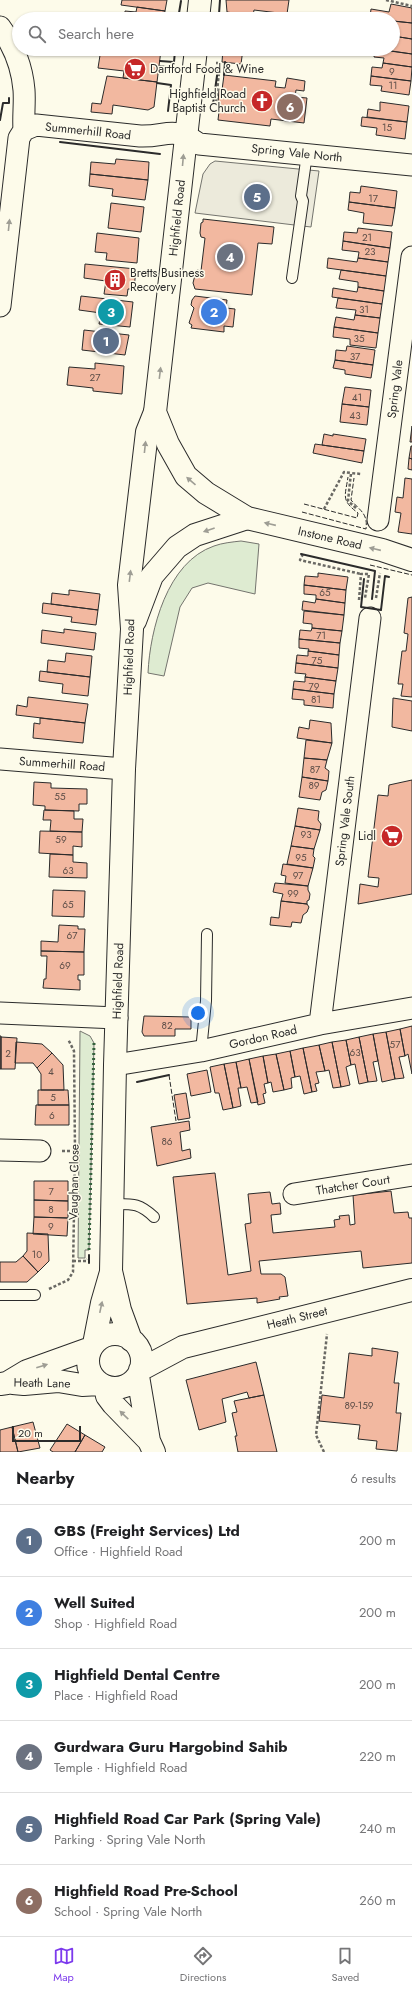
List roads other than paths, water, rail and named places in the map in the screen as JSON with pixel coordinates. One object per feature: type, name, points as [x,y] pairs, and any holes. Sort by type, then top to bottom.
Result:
[{"type":"street","points":[[199,12],[200,0]]},
{"type":"street","points":[[0,27],[12,45]]},
{"type":"street","points":[[0,306],[19,138],[24,130],[22,73],[17,56]]},
{"type":"street","name":"Highfield Road","points":[[133,1342],[119,1305],[111,1271],[115,1066],[124,769],[132,629],[129,585],[147,432],[155,412],[195,56]]},
{"type":"street","name":"Summerhill Road","points":[[24,130],[36,125],[152,137],[171,132],[186,135]]},
{"type":"street","name":"Spring Vale North","points":[[186,135],[199,144],[412,165]]},
{"type":"street","name":"Spring Vale","points":[[378,520],[412,257]]},
{"type":"street","name":"Instone Road","points":[[155,412],[168,444],[186,476],[206,493],[247,518],[382,550],[412,560]]},
{"type":"street","points":[[132,629],[152,576],[177,547],[195,535],[247,518]]},
{"type":"street","name":"Spring Vale South","points":[[320,1024],[370,608]]},
{"type":"street","name":"Summerhill Road","points":[[0,759],[124,769]]},
{"type":"street","name":"Gordon Road","points":[[115,1066],[201,1050],[320,1024],[412,1008]]},
{"type":"street","points":[[0,1013],[117,1018]]},
{"type":"street","points":[[0,1150],[40,1151]]},
{"type":"street","name":"Thatcher Court","points":[[294,1194],[412,1176]]},
{"type":"street","name":"Highfield Road","points":[[92,1346],[111,1271]]},
{"type":"street","name":"Heath Street","points":[[139,1373],[183,1347],[412,1290]]},
{"type":"street","points":[[108,1335],[124,1336],[133,1342],[141,1356],[139,1373],[151,1446],[113,1404],[102,1385],[93,1377],[89,1368],[88,1358],[92,1346],[100,1338],[108,1335]]},
{"type":"street","name":"Heath Street","points":[[133,1342],[183,1347]]},
{"type":"street","name":"Heath Lane","points":[[4,1384],[27,1371],[92,1346]]},
{"type":"street","points":[[102,1385],[114,1388],[123,1387],[132,1383],[139,1373]]},
{"type":"street","name":"Heath Lane","points":[[4,1384],[58,1382],[82,1385],[102,1385]]},
{"type":"lane","points":[[292,278],[303,201],[301,196],[307,154]]},
{"type":"lane","points":[[201,1050],[206,1001],[207,934]]},
{"type":"lane","points":[[112,1204],[132,1204],[143,1207],[154,1217]]},
{"type":"lane","points":[[0,1295],[35,1295]]},
{"type":"place","name":"Dartford Food & Wine","points":[[135,69]]},
{"type":"place","name":"Highfield Road Baptist Church","points":[[262,101]]},
{"type":"place","name":"Highfield Road Pre-School","points":[[290,107]]},
{"type":"place","name":"Highfield Road Car Park (Spring Vale)","points":[[257,197]]},
{"type":"place","name":"Gurdwara Guru Hargobind Sahib","points":[[230,257]]},
{"type":"place","name":"Bretts Business Recovery","points":[[115,280]]},
{"type":"place","name":"Highfield Dental Centre","points":[[111,312]]},
{"type":"place","name":"Well Suited","points":[[214,312]]},
{"type":"place","name":"GBS (Freight Services) Ltd","points":[[106,341]]},
{"type":"place","name":"Lidl","points":[[392,836]]}]
